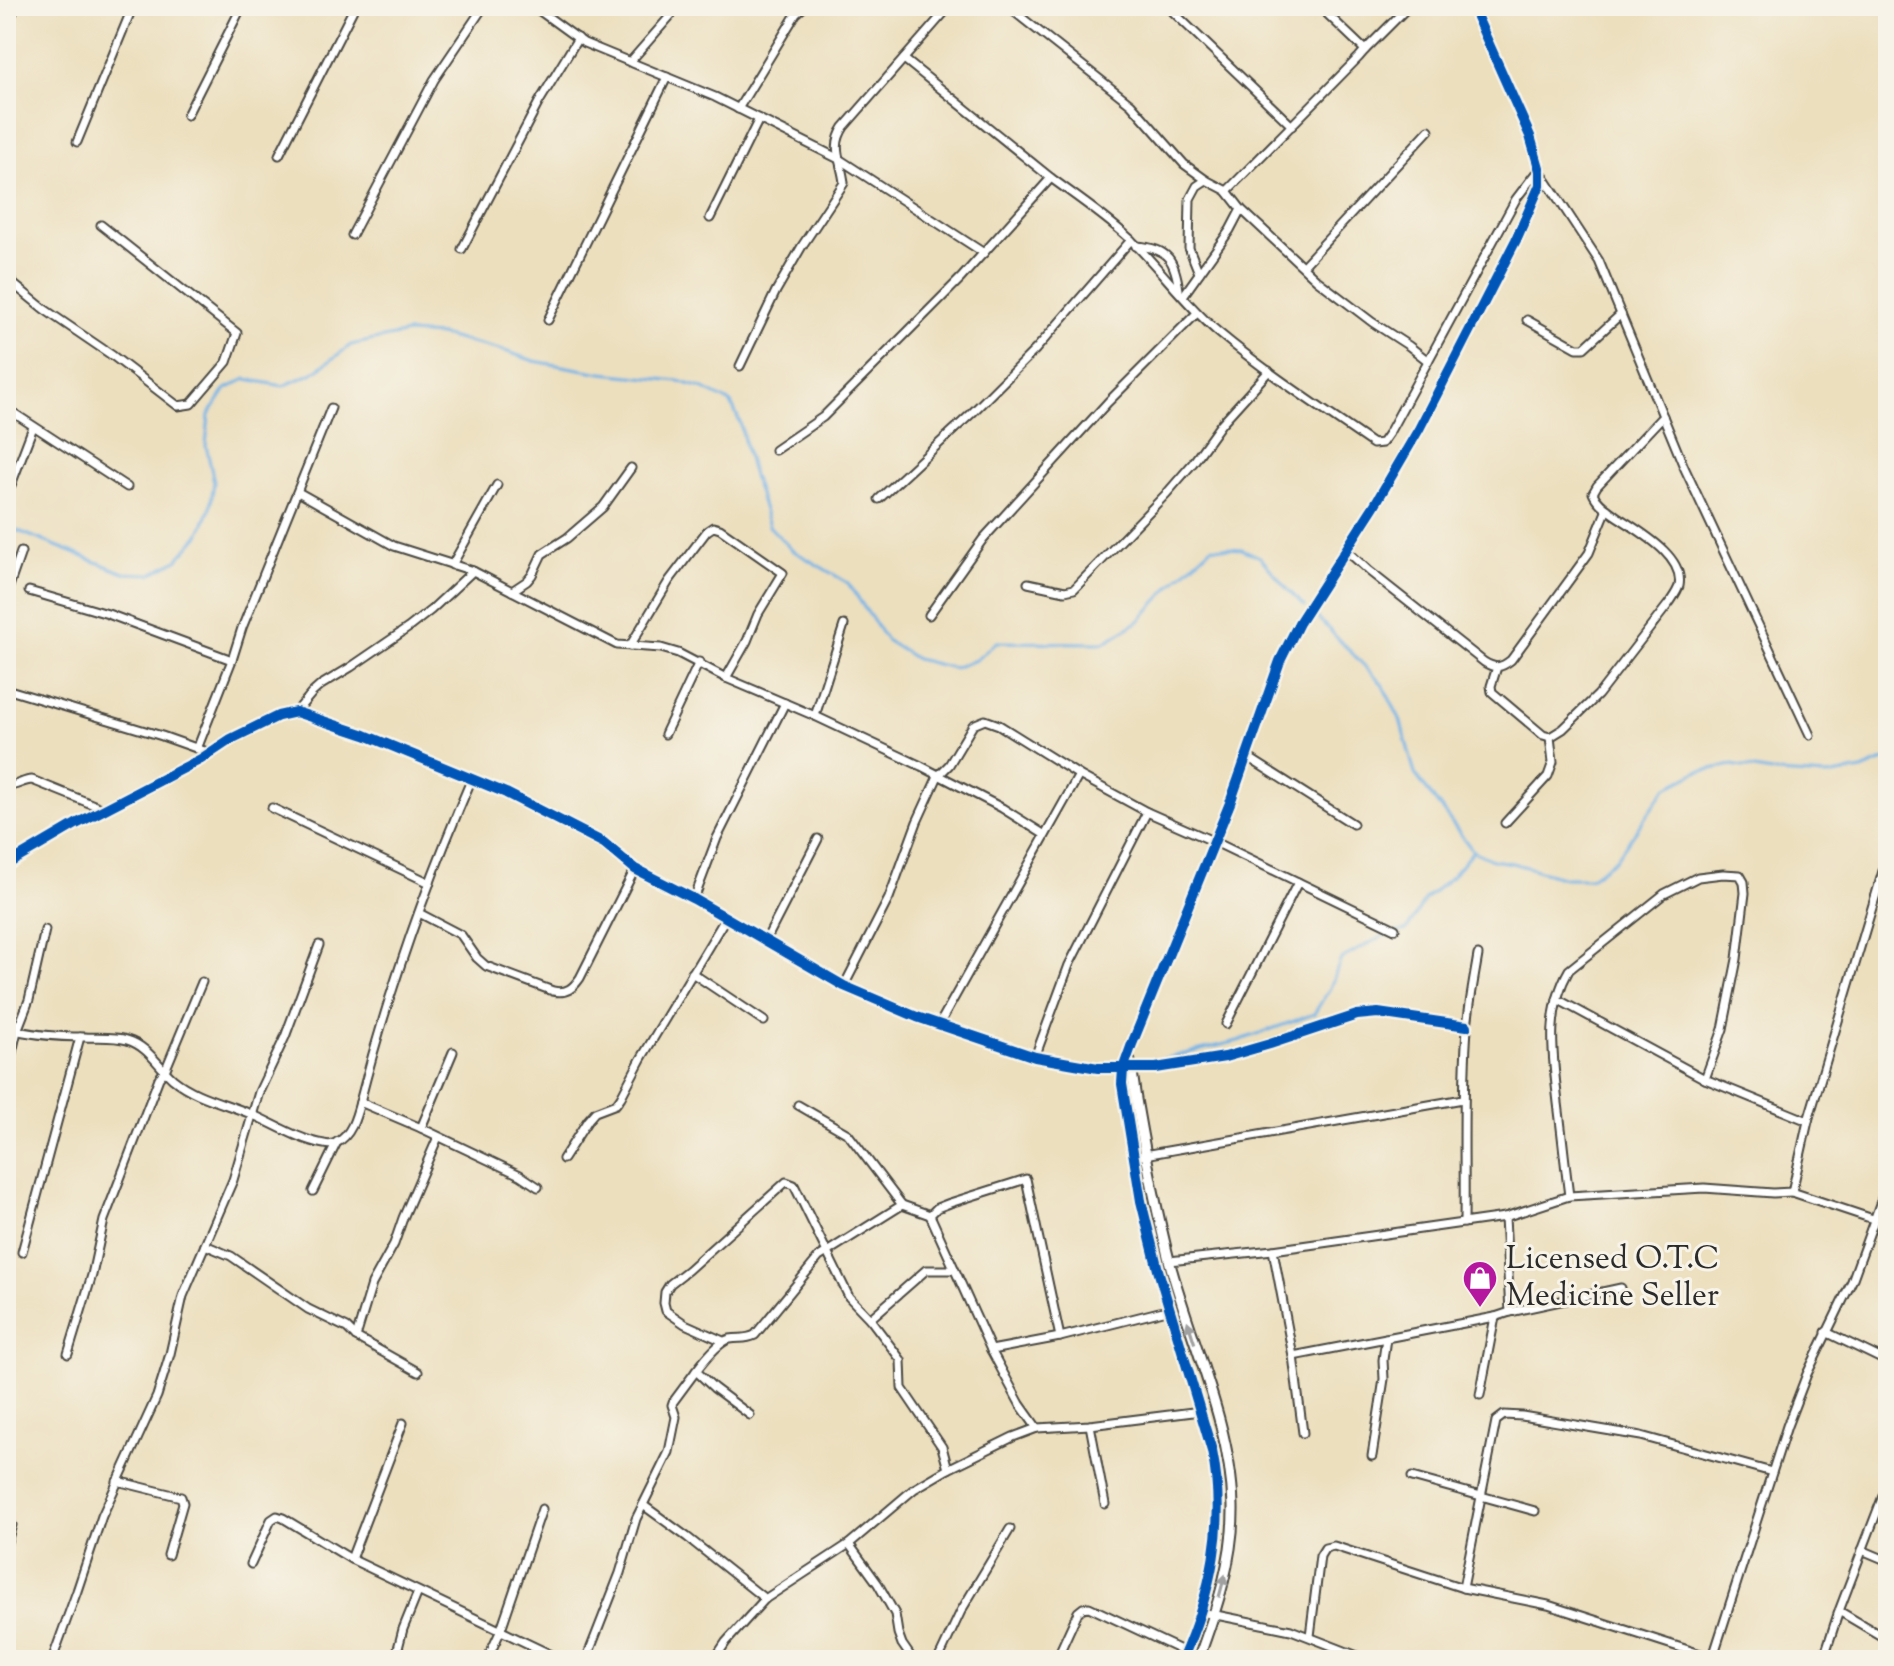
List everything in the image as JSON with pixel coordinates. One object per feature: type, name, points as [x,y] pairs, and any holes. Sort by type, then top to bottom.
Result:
[{"type":"street","points":[[6,26],[16,6]]},
{"type":"street","points":[[77,142],[133,6]]},
{"type":"street","points":[[187,115],[242,6]]},
{"type":"street","points":[[279,155],[355,6]]},
{"type":"street","points":[[352,235],[434,80],[484,6]]},
{"type":"street","points":[[533,6],[584,43],[715,97],[839,159],[984,253]]},
{"type":"street","points":[[630,62],[679,6]]},
{"type":"street","points":[[738,109],[796,14],[805,6]]},
{"type":"street","points":[[740,366],[776,291],[809,234],[844,183],[836,148],[837,137],[950,6]]},
{"type":"street","points":[[1007,6],[1131,104],[1184,164],[1227,191],[1241,209],[1317,280],[1428,361]]},
{"type":"street","points":[[1167,6],[1292,126]]},
{"type":"street","points":[[1319,6],[1365,50]]},
{"type":"street","points":[[1227,191],[1409,6]]},
{"type":"street","points":[[1056,1660],[1078,1612],[1083,1608],[1089,1607],[1184,1656],[1201,1612],[1216,1545],[1218,1479],[1150,1238],[1122,1084],[1129,1056],[1215,842],[1280,661],[1299,623],[1347,551],[1419,429],[1540,185],[1540,171],[1530,136],[1472,6]]},
{"type":"street","points":[[462,249],[539,102],[578,38]]},
{"type":"street","points":[[904,59],[1134,243],[1217,332],[1373,444],[1382,443],[1389,433],[1516,199],[1540,171]]},
{"type":"street","points":[[548,320],[667,77]]},
{"type":"street","points":[[710,218],[759,119]]},
{"type":"street","points":[[1303,266],[1429,130]]},
{"type":"street","points":[[1540,171],[1599,261],[1684,467],[1810,735]]},
{"type":"street","points":[[775,450],[823,417],[984,253],[1051,178]]},
{"type":"street","points":[[1199,273],[1189,248],[1190,199],[1197,186],[1206,180]]},
{"type":"street","points":[[1182,294],[1230,230],[1241,209]]},
{"type":"street","points":[[6,278],[178,406],[191,404],[227,362],[237,333],[101,225]]},
{"type":"street","points":[[1134,243],[1152,247],[1172,261],[1182,294]]},
{"type":"street","points":[[879,499],[1036,349],[1134,243]]},
{"type":"street","points":[[929,615],[983,539],[1108,402],[1197,313]]},
{"type":"street","points":[[1527,320],[1577,348],[1584,348],[1621,314]]},
{"type":"street","points":[[1028,583],[1065,591],[1074,589],[1167,493],[1221,424],[1269,371]]},
{"type":"street","points":[[6,408],[127,487]]},
{"type":"street","points":[[197,749],[331,408]]},
{"type":"street","points":[[1497,667],[1492,692],[1543,735],[1550,737],[1563,729],[1598,695],[1670,602],[1678,587],[1676,566],[1662,548],[1607,509],[1593,493],[1663,416]]},
{"type":"street","points":[[11,485],[33,427]]},
{"type":"street","points":[[512,591],[532,575],[542,554],[567,538],[603,507],[631,468]]},
{"type":"street","points":[[452,565],[497,485]]},
{"type":"street","points":[[298,492],[394,546],[473,571],[617,645],[661,648],[699,662],[726,678],[815,716],[938,776],[1002,808],[1045,835]]},
{"type":"street","points":[[1347,551],[1484,662],[1497,667],[1511,660],[1589,553],[1607,509]]},
{"type":"street","points":[[630,646],[669,581],[707,531],[713,527],[720,529],[783,573],[758,614],[726,678]]},
{"type":"street","points":[[6,595],[21,552]]},
{"type":"street","points":[[296,712],[321,685],[408,628],[473,571]]},
{"type":"street","points":[[29,591],[108,614],[232,660]]},
{"type":"street","points":[[815,716],[844,625]]},
{"type":"street","points":[[665,734],[699,662]]},
{"type":"street","points":[[6,689],[210,753]]},
{"type":"street","points":[[694,899],[717,838],[785,703]]},
{"type":"street","points":[[6,865],[104,809],[161,781],[231,739],[278,716],[296,712],[365,735],[506,793],[604,843],[635,869],[694,899],[844,986],[917,1017],[1035,1057],[1098,1068],[1156,1068],[1225,1057],[1357,1015],[1378,1013],[1467,1026]]},
{"type":"street","points":[[844,986],[889,898],[910,839],[938,776],[949,765],[973,725],[985,720],[999,725],[1079,775],[1147,812],[1395,929]]},
{"type":"street","points":[[1505,823],[1548,776],[1553,762],[1550,737]]},
{"type":"street","points":[[1246,756],[1353,824]]},
{"type":"street","points":[[940,1023],[1079,775]]},
{"type":"street","points":[[313,1191],[337,1142],[353,1124],[388,1003],[430,883],[472,778]]},
{"type":"street","points":[[6,786],[32,780],[104,809]]},
{"type":"street","points":[[272,808],[430,883]]},
{"type":"street","points":[[1035,1057],[1069,965],[1147,812]]},
{"type":"street","points":[[765,942],[818,839]]},
{"type":"street","points":[[1792,1192],[1808,1121],[1886,861]]},
{"type":"street","points":[[419,913],[461,935],[486,966],[553,991],[564,992],[580,978],[635,869]]},
{"type":"street","points":[[1569,1196],[1552,1035],[1562,982],[1569,970],[1664,894],[1698,877],[1740,875],[1745,893],[1737,959],[1723,1029],[1705,1079]]},
{"type":"street","points":[[1226,1024],[1298,882]]},
{"type":"street","points":[[563,1159],[595,1112],[616,1104],[621,1097],[725,919]]},
{"type":"street","points":[[6,1078],[45,930]]},
{"type":"street","points":[[52,1660],[102,1516],[157,1396],[183,1296],[233,1180],[259,1092],[285,1037],[319,945]]},
{"type":"street","points":[[1464,1223],[1463,1099],[1467,1026],[1478,955]]},
{"type":"street","points":[[692,973],[764,1021]]},
{"type":"street","points":[[68,1354],[92,1275],[104,1220],[159,1078],[165,1071],[202,982]]},
{"type":"street","points":[[1557,999],[1705,1079],[1808,1121]]},
{"type":"street","points":[[6,1028],[130,1041],[149,1053],[172,1078],[192,1092],[307,1139],[327,1145],[337,1142]]},
{"type":"street","points":[[22,1252],[80,1037]]},
{"type":"street","points":[[421,1128],[453,1052]]},
{"type":"street","points":[[1128,1069],[1169,1261],[1215,1407],[1231,1479],[1231,1542],[1198,1660]]},
{"type":"street","points":[[1133,1157],[1463,1099]]},
{"type":"street","points":[[360,1102],[520,1175],[538,1187]]},
{"type":"street","points":[[798,1105],[848,1134],[902,1205],[930,1215],[991,1350],[1020,1404],[1037,1428]]},
{"type":"street","points":[[356,1337],[372,1284],[394,1244],[438,1137]]},
{"type":"street","points":[[930,1215],[937,1208],[950,1203],[1026,1179],[1060,1337]]},
{"type":"street","points":[[723,1341],[685,1324],[666,1311],[665,1292],[670,1284],[786,1182],[794,1185],[849,1297],[901,1360],[902,1388],[942,1447],[948,1469]]},
{"type":"street","points":[[1310,1636],[1320,1556],[1325,1548],[1334,1546],[1463,1588],[1548,1605],[1712,1659],[1792,1413],[1826,1332],[1852,1281],[1888,1182]]},
{"type":"street","points":[[1169,1261],[1273,1250],[1505,1217],[1569,1196],[1704,1188],[1792,1192],[1873,1219]]},
{"type":"street","points":[[586,1660],[620,1573],[636,1519],[669,1452],[676,1417],[673,1402],[723,1341],[748,1339],[755,1335],[819,1257],[902,1205]]},
{"type":"street","points":[[1505,1217],[1510,1312]]},
{"type":"street","points":[[205,1245],[231,1256],[308,1309],[347,1328],[356,1337],[418,1372]]},
{"type":"street","points":[[1273,1250],[1293,1356],[1303,1433]]},
{"type":"street","points":[[870,1319],[926,1270],[954,1270]]},
{"type":"street","points":[[1293,1356],[1495,1317],[1621,1288]]},
{"type":"street","points":[[991,1350],[1060,1337],[1171,1309]]},
{"type":"street","points":[[1480,1395],[1495,1317]]},
{"type":"street","points":[[1826,1332],[1888,1362]]},
{"type":"street","points":[[1372,1456],[1384,1379],[1386,1338]]},
{"type":"street","points":[[696,1371],[750,1415]]},
{"type":"street","points":[[714,1660],[765,1599],[849,1544],[914,1489],[948,1469],[1037,1428],[1090,1425],[1201,1411]]},
{"type":"street","points":[[1463,1588],[1496,1421],[1504,1415],[1641,1436],[1772,1472]]},
{"type":"street","points":[[351,1559],[403,1423]]},
{"type":"street","points":[[1090,1425],[1105,1504]]},
{"type":"street","points":[[1412,1477],[1535,1511]]},
{"type":"street","points":[[117,1481],[181,1497],[183,1503],[168,1555]]},
{"type":"street","points":[[1823,1660],[1888,1483]]},
{"type":"street","points":[[643,1505],[765,1599]]},
{"type":"street","points":[[487,1660],[500,1632],[542,1509]]},
{"type":"street","points":[[251,1564],[271,1520],[277,1516],[351,1559],[562,1660]]},
{"type":"street","points":[[6,1545],[12,1525]]},
{"type":"street","points":[[938,1660],[961,1611],[1010,1529]]},
{"type":"street","points":[[849,1544],[895,1614],[902,1644],[913,1660]]},
{"type":"street","points":[[1862,1550],[1888,1561]]},
{"type":"street","points":[[395,1660],[418,1592]]},
{"type":"street","points":[[1839,1611],[1888,1640]]},
{"type":"street","points":[[1201,1612],[1291,1630],[1368,1660]]},
{"type":"waterway","points":[[6,526],[124,573],[151,574],[177,560],[199,535],[210,509],[214,482],[206,445],[209,415],[226,389],[246,379],[283,386],[313,373],[351,345],[407,333],[440,335],[534,361],[602,373],[678,381],[702,388],[731,403],[740,422],[769,526],[792,550],[848,583],[886,640],[916,659],[953,668],[976,660],[996,642],[1104,643],[1139,621],[1178,578],[1212,547],[1242,549],[1260,557],[1305,606]]},
{"type":"waterway","points":[[1311,611],[1382,684],[1400,719],[1415,774],[1473,851],[1492,860],[1565,878],[1590,878],[1616,859],[1666,788],[1697,772],[1732,765],[1777,773],[1827,776],[1862,770],[1888,759]]},
{"type":"waterway","points":[[1159,1060],[1238,1041],[1314,1014],[1330,988],[1341,959],[1383,936],[1407,930],[1425,899],[1452,876],[1473,851]]},
{"type":"cycle path","points":[[1182,1660],[1201,1609],[1214,1558],[1218,1505],[1216,1478],[1212,1451],[1158,1270],[1141,1201],[1122,1084],[1123,1069],[1230,803],[1280,661],[1299,623],[1419,429],[1516,240],[1540,185],[1540,171],[1530,136],[1472,6]]},
{"type":"cycle path","points":[[6,865],[76,824],[201,759],[231,739],[278,716],[296,712],[365,735],[506,793],[604,843],[635,869],[694,899],[844,986],[917,1017],[1035,1057],[1098,1068],[1156,1068],[1225,1057],[1357,1015],[1378,1013],[1467,1026]]},
{"type":"place","name":"Licensed O.T.C Medicine Seller","points":[[1480,1309]]}]
